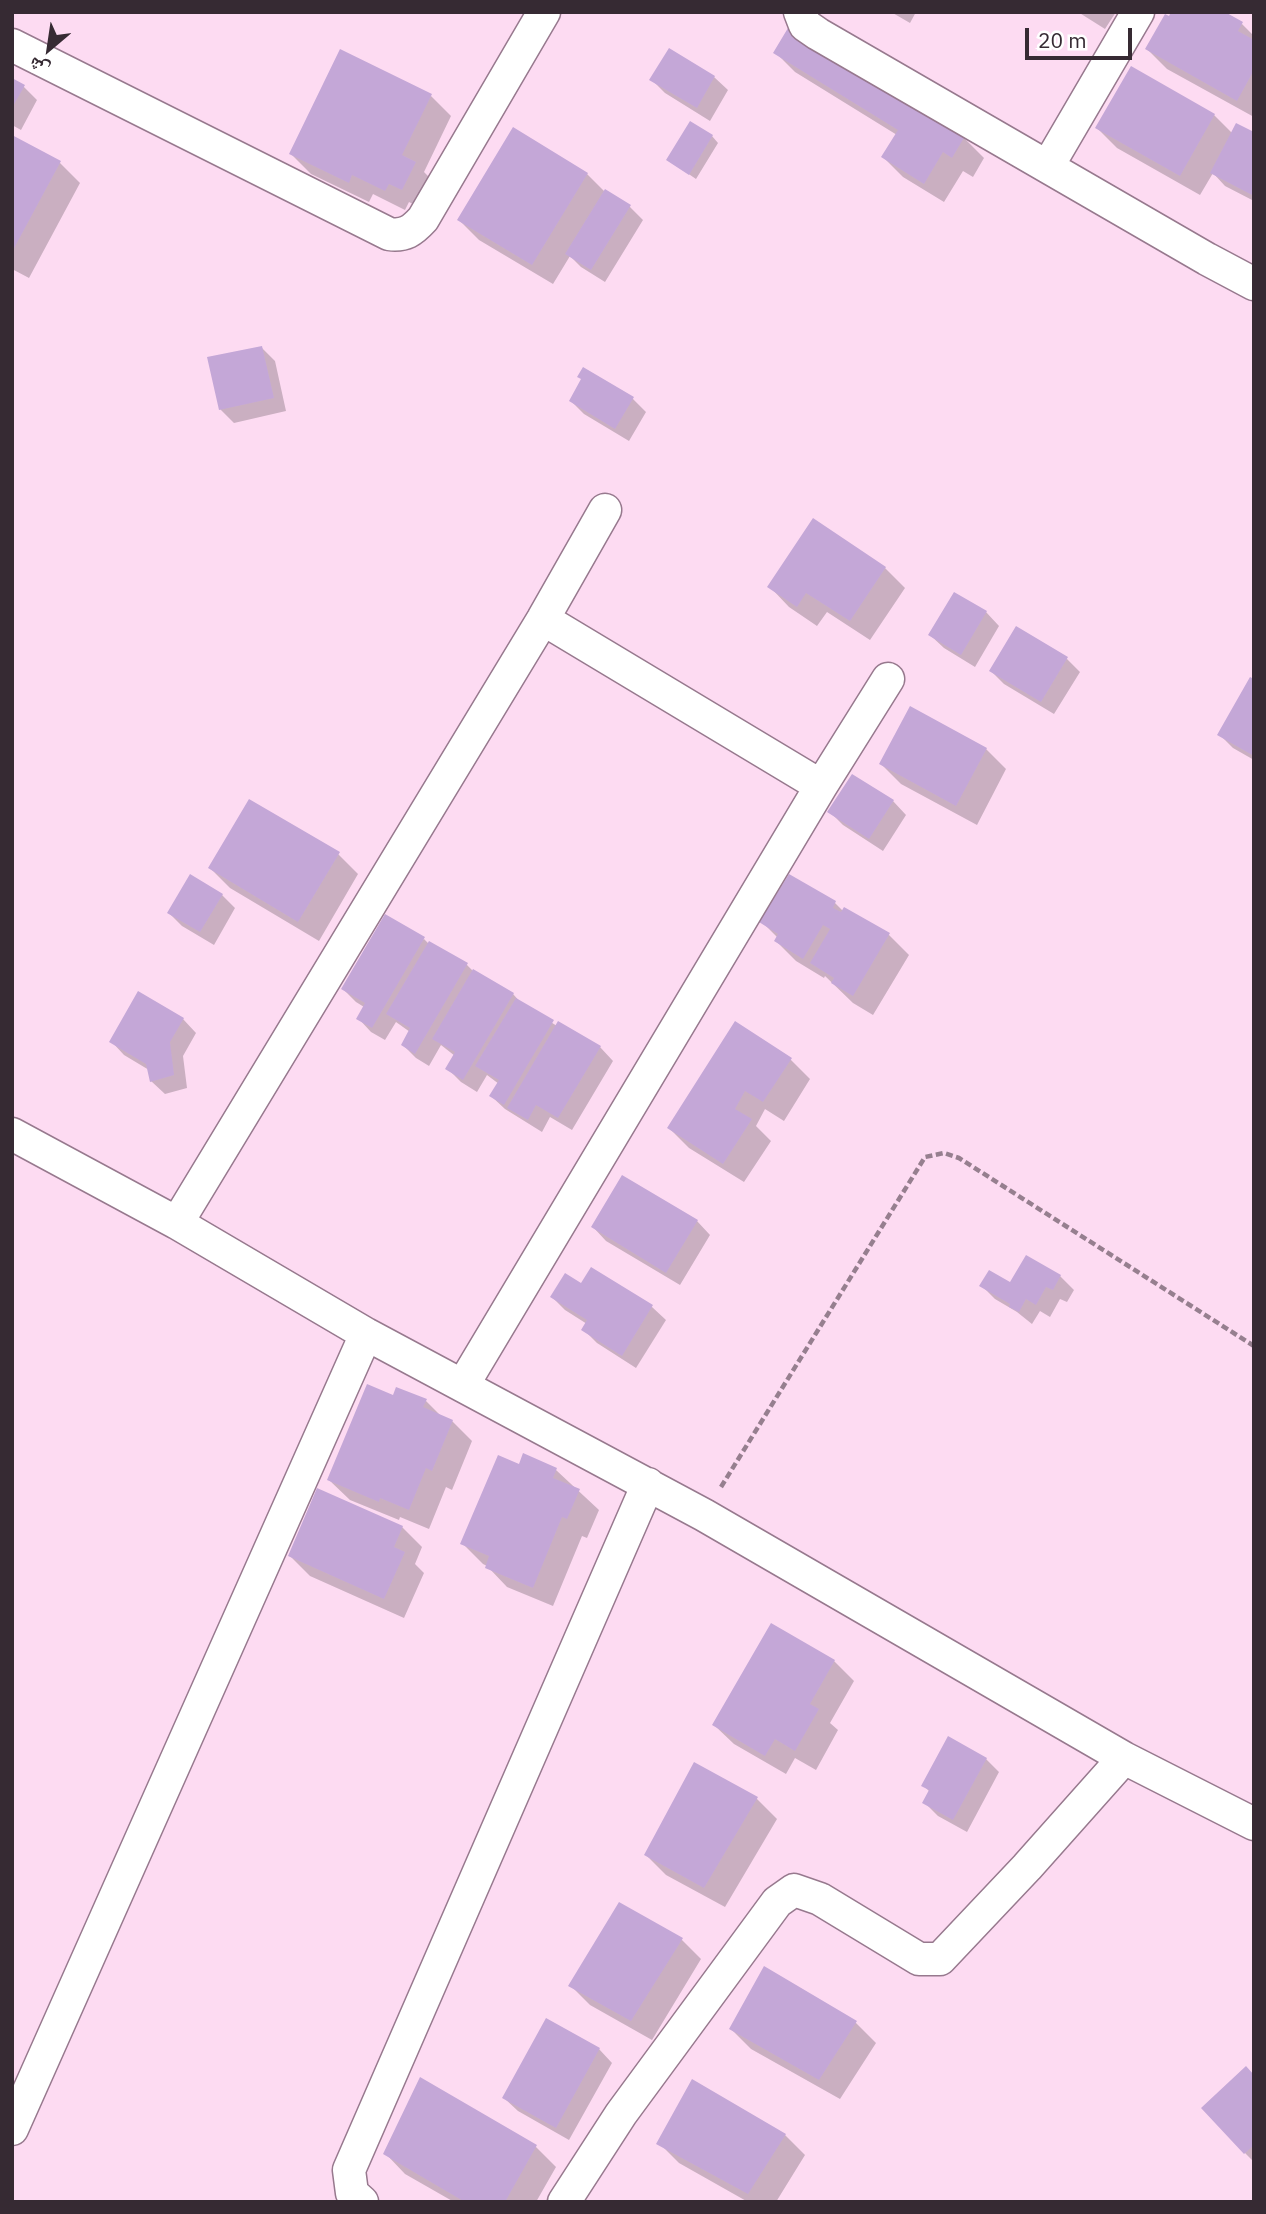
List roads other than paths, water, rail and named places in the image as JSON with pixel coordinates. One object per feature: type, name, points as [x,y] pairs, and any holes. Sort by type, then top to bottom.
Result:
[{"type":"street","points":[[800,12],[805,24],[818,34],[1254,284]]},
{"type":"street","points":[[1048,166],[1138,12]]},
{"type":"street","points":[[12,45],[388,234],[400,236],[413,231],[423,219],[540,13]]},
{"type":"street","points":[[177,1223],[543,619],[605,510]]},
{"type":"street","points":[[543,619],[821,786]]},
{"type":"street","points":[[463,1385],[821,786],[888,679]]},
{"type":"street","points":[[12,1134],[177,1223],[366,1334],[704,1514],[1124,1758],[1254,1824]]},
{"type":"street","points":[[12,2129],[366,1334]]},
{"type":"street","points":[[362,2202],[352,2193],[349,2170],[648,1484]]},
{"type":"street","points":[[564,2202],[621,2114],[777,1902],[794,1890],[820,1899],[919,1959],[940,1959],[1018,1877],[1124,1758]]}]
